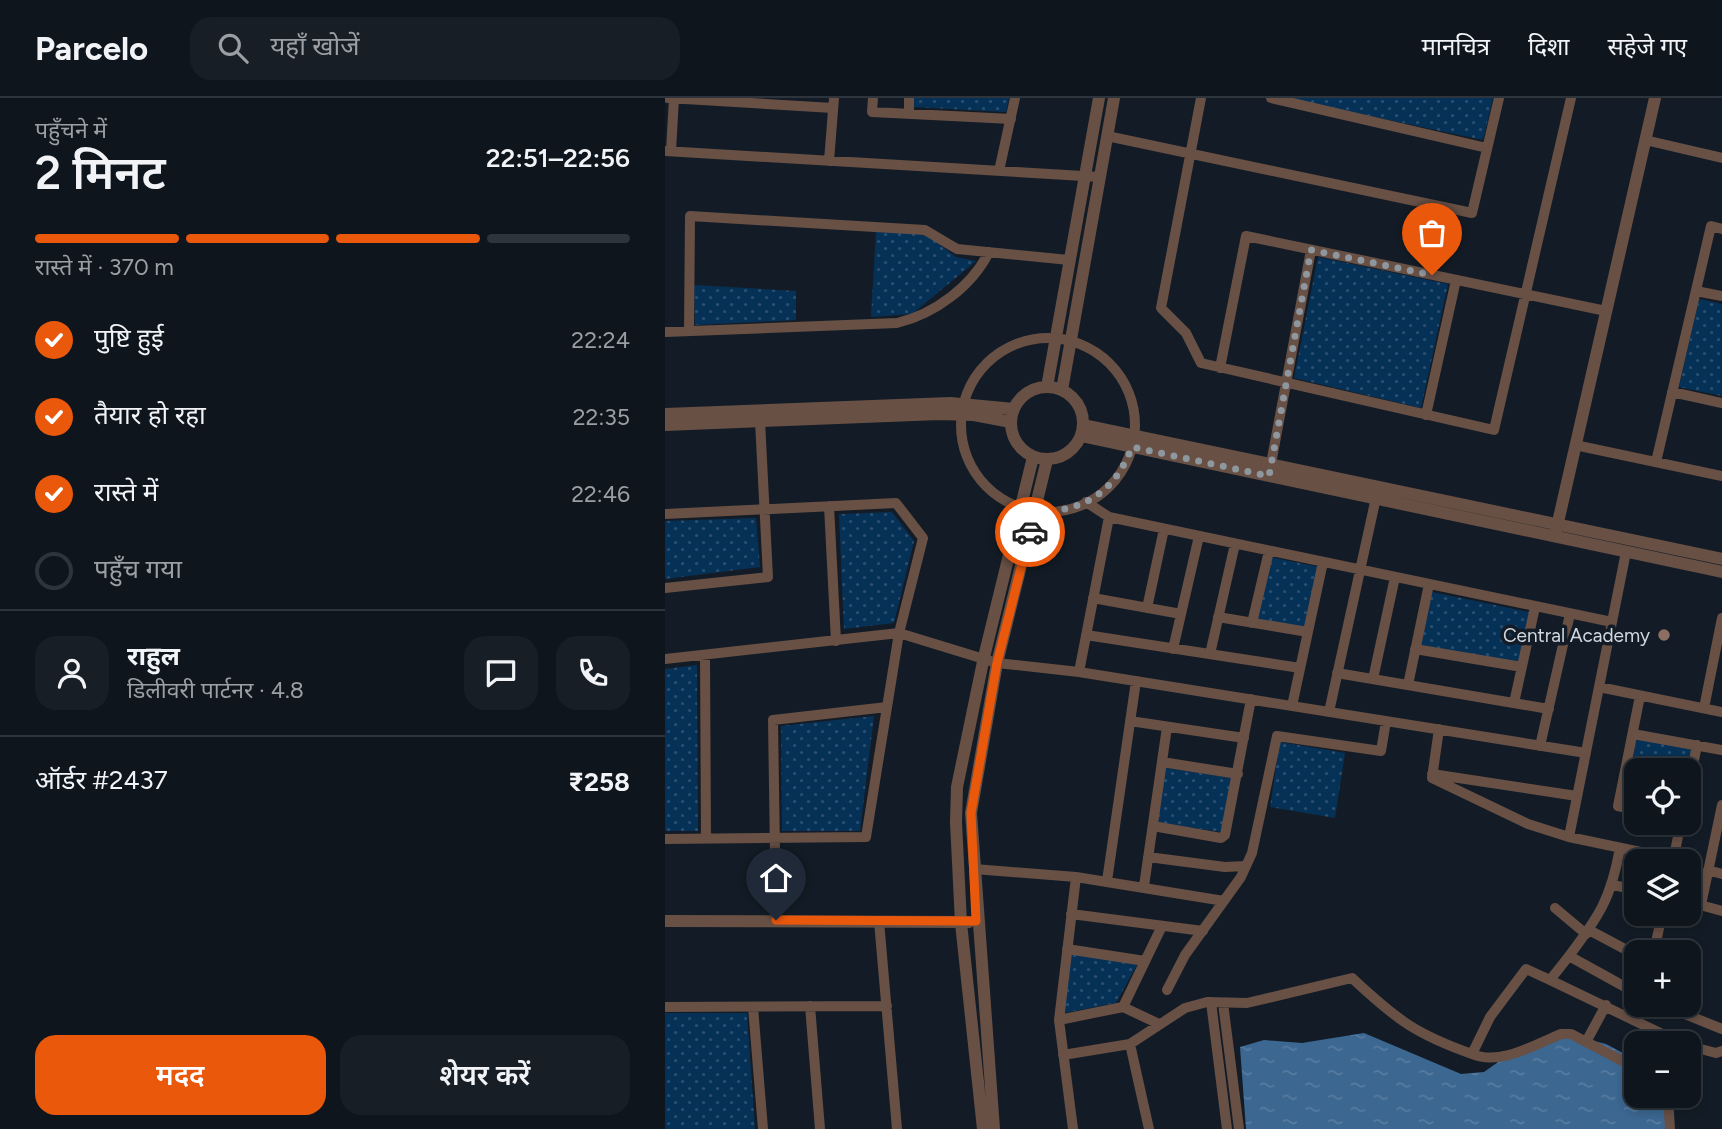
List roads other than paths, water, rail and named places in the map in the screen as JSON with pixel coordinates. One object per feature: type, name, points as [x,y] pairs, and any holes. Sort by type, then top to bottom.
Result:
[{"type":"street","points":[[668,98],[833,103],[829,161]]},
{"type":"street","points":[[674,98],[668,151],[1100,177]]},
{"type":"street","points":[[873,98],[872,112],[1011,119]]},
{"type":"street","points":[[909,98],[909,114]]},
{"type":"street","points":[[999,171],[1015,98]]},
{"type":"street","points":[[1047,387],[1099,98]]},
{"type":"street","points":[[1062,390],[1114,98]]},
{"type":"street","points":[[1201,98],[1161,308],[1186,332],[1201,363],[1494,430],[1570,98]]},
{"type":"street","points":[[1271,98],[1487,148]]},
{"type":"street","points":[[1107,136],[1472,213],[1499,98]]},
{"type":"street","points":[[1556,531],[1655,98]]},
{"type":"street","points":[[1645,140],[1722,158]]},
{"type":"street","points":[[689,331],[690,216],[925,230],[957,248],[1069,260]]},
{"type":"street","points":[[1656,462],[1710,226],[1722,229]]},
{"type":"street","points":[[1220,368],[1245,236],[1606,311]]},
{"type":"street","points":[[1270,470],[1311,250]]},
{"type":"street","points":[[665,332],[898,323],[921,317],[978,275],[989,252]]},
{"type":"street","points":[[1426,415],[1456,280]]},
{"type":"street","points":[[1696,290],[1722,296]]},
{"type":"street","points":[[1055,338],[1071,341],[1092,350],[1113,368],[1130,400],[1133,442],[1124,467],[1112,484],[1086,502],[1068,510],[1028,511],[990,491],[973,470],[964,448],[963,409],[983,367],[1001,351],[1033,339],[1055,338]]},
{"type":"street","points":[[1047,387],[1062,390],[1077,403],[1082,431],[1067,453],[1040,458],[1017,443],[1011,422],[1014,409],[1027,393],[1047,387]]},
{"type":"street","points":[[1672,392],[1722,403]]},
{"type":"street","points":[[665,425],[963,409],[1011,422]]},
{"type":"street","points":[[665,414],[1014,409]]},
{"type":"street","points":[[665,587],[768,577],[761,421]]},
{"type":"street","points":[[1082,431],[1556,531],[1722,559]]},
{"type":"street","points":[[1575,445],[1722,476]]},
{"type":"street","points":[[994,1129],[976,921],[971,813],[997,663],[1040,458]]},
{"type":"street","points":[[1329,712],[1377,493]]},
{"type":"street","points":[[1086,502],[1109,517],[1612,622]]},
{"type":"street","points":[[665,514],[896,503],[923,538],[899,634],[866,837],[665,839]]},
{"type":"street","points":[[829,506],[836,640]]},
{"type":"street","points":[[983,1129],[961,923],[955,822],[957,787],[983,657],[1028,511]]},
{"type":"street","points":[[1079,672],[1109,517]]},
{"type":"street","points":[[1147,607],[1164,529]]},
{"type":"street","points":[[1556,531],[1626,552],[1722,572]]},
{"type":"street","points":[[1173,649],[1199,536]]},
{"type":"street","points":[[1210,654],[1235,544]]},
{"type":"street","points":[[1252,623],[1269,551]]},
{"type":"street","points":[[1569,837],[1626,552]]},
{"type":"street","points":[[1292,706],[1323,562]]},
{"type":"street","points":[[1373,679],[1395,577]]},
{"type":"street","points":[[1408,685],[1429,584]]},
{"type":"street","points":[[1093,598],[1181,614]]},
{"type":"street","points":[[1514,703],[1535,607]]},
{"type":"street","points":[[1540,746],[1570,614]]},
{"type":"street","points":[[1218,617],[1308,632]]},
{"type":"street","points":[[1704,708],[1720,643],[1722,618]]},
{"type":"street","points":[[665,659],[899,634],[997,663],[1079,672],[1586,753]]},
{"type":"street","points":[[1086,635],[1300,668]]},
{"type":"street","points":[[1415,649],[1522,667]]},
{"type":"street","points":[[705,655],[706,838]]},
{"type":"street","points":[[1337,673],[1549,709]]},
{"type":"street","points":[[1107,881],[1136,681]]},
{"type":"street","points":[[1599,687],[1722,712]]},
{"type":"street","points":[[1628,758],[1640,695]]},
{"type":"street","points":[[1153,826],[1221,838],[1225,835],[1251,699]]},
{"type":"street","points":[[776,920],[772,720],[887,707]]},
{"type":"street","points":[[1130,721],[1244,738]]},
{"type":"street","points":[[1167,990],[1185,955],[1224,901],[1252,853],[1277,736],[1381,751],[1386,721]]},
{"type":"street","points":[[1144,886],[1167,727]]},
{"type":"street","points":[[1439,729],[1432,778],[1517,819],[1569,837],[1624,849]]},
{"type":"street","points":[[1633,734],[1722,750]]},
{"type":"street","points":[[1694,758],[1697,745]]},
{"type":"street","points":[[1162,762],[1238,774]]},
{"type":"street","points":[[1433,774],[1577,796]]},
{"type":"street","points":[[1624,777],[1618,806],[1624,807]]},
{"type":"street","points":[[1722,809],[1701,905],[1722,911]]},
{"type":"street","points":[[1551,981],[1601,914],[1613,885],[1620,848]]},
{"type":"street","points":[[1148,857],[1225,867],[1245,866]]},
{"type":"street","points":[[974,869],[1076,877],[1224,901]]},
{"type":"street","points":[[1708,870],[1722,874]]},
{"type":"street","points":[[1073,1129],[1059,1020],[1076,877]]},
{"type":"street","points":[[1613,885],[1624,887]]},
{"type":"street","points":[[1555,908],[1588,932],[1624,950]]},
{"type":"street","points":[[1071,914],[1203,931]]},
{"type":"street","points":[[879,920],[897,1129]]},
{"type":"street","points":[[665,921],[976,921]]},
{"type":"street","points":[[1123,1007],[1162,926]]},
{"type":"street","points":[[1067,949],[1145,961]]},
{"type":"street","points":[[1569,956],[1624,986]]},
{"type":"street","points":[[1472,1054],[1490,1017],[1526,969],[1657,1031]]},
{"type":"street","points":[[1063,1055],[1130,1044],[1185,1008],[1211,1002],[1247,1003],[1352,978],[1389,1013],[1417,1033],[1484,1059],[1496,1059],[1561,1034],[1570,1034],[1624,1063]]},
{"type":"street","points":[[1211,1002],[1227,1129]]},
{"type":"street","points":[[1223,1003],[1239,1129]]},
{"type":"street","points":[[1585,1042],[1606,1005]]},
{"type":"street","points":[[810,1006],[820,1129]]},
{"type":"street","points":[[665,1007],[887,1006]]},
{"type":"street","points":[[753,1007],[764,1129]]},
{"type":"street","points":[[1059,1020],[1123,1007],[1159,1024]]},
{"type":"street","points":[[1692,1017],[1722,1029]]},
{"type":"street","points":[[1130,1044],[1149,1129]]},
{"type":"street","points":[[1701,1050],[1722,1051]]},
{"type":"street","points":[[1669,1108],[1670,1129]]},
{"type":"water","points":[[1364,1033],[1461,1074],[1484,1072],[1511,1053],[1562,1033],[1606,1044],[1624,1054],[1624,1108],[1668,1108],[1665,1129],[1246,1129],[1240,1047],[1264,1040],[1302,1043]]},
{"type":"place","name":"Central Academy","points":[[1664,635]]}]
